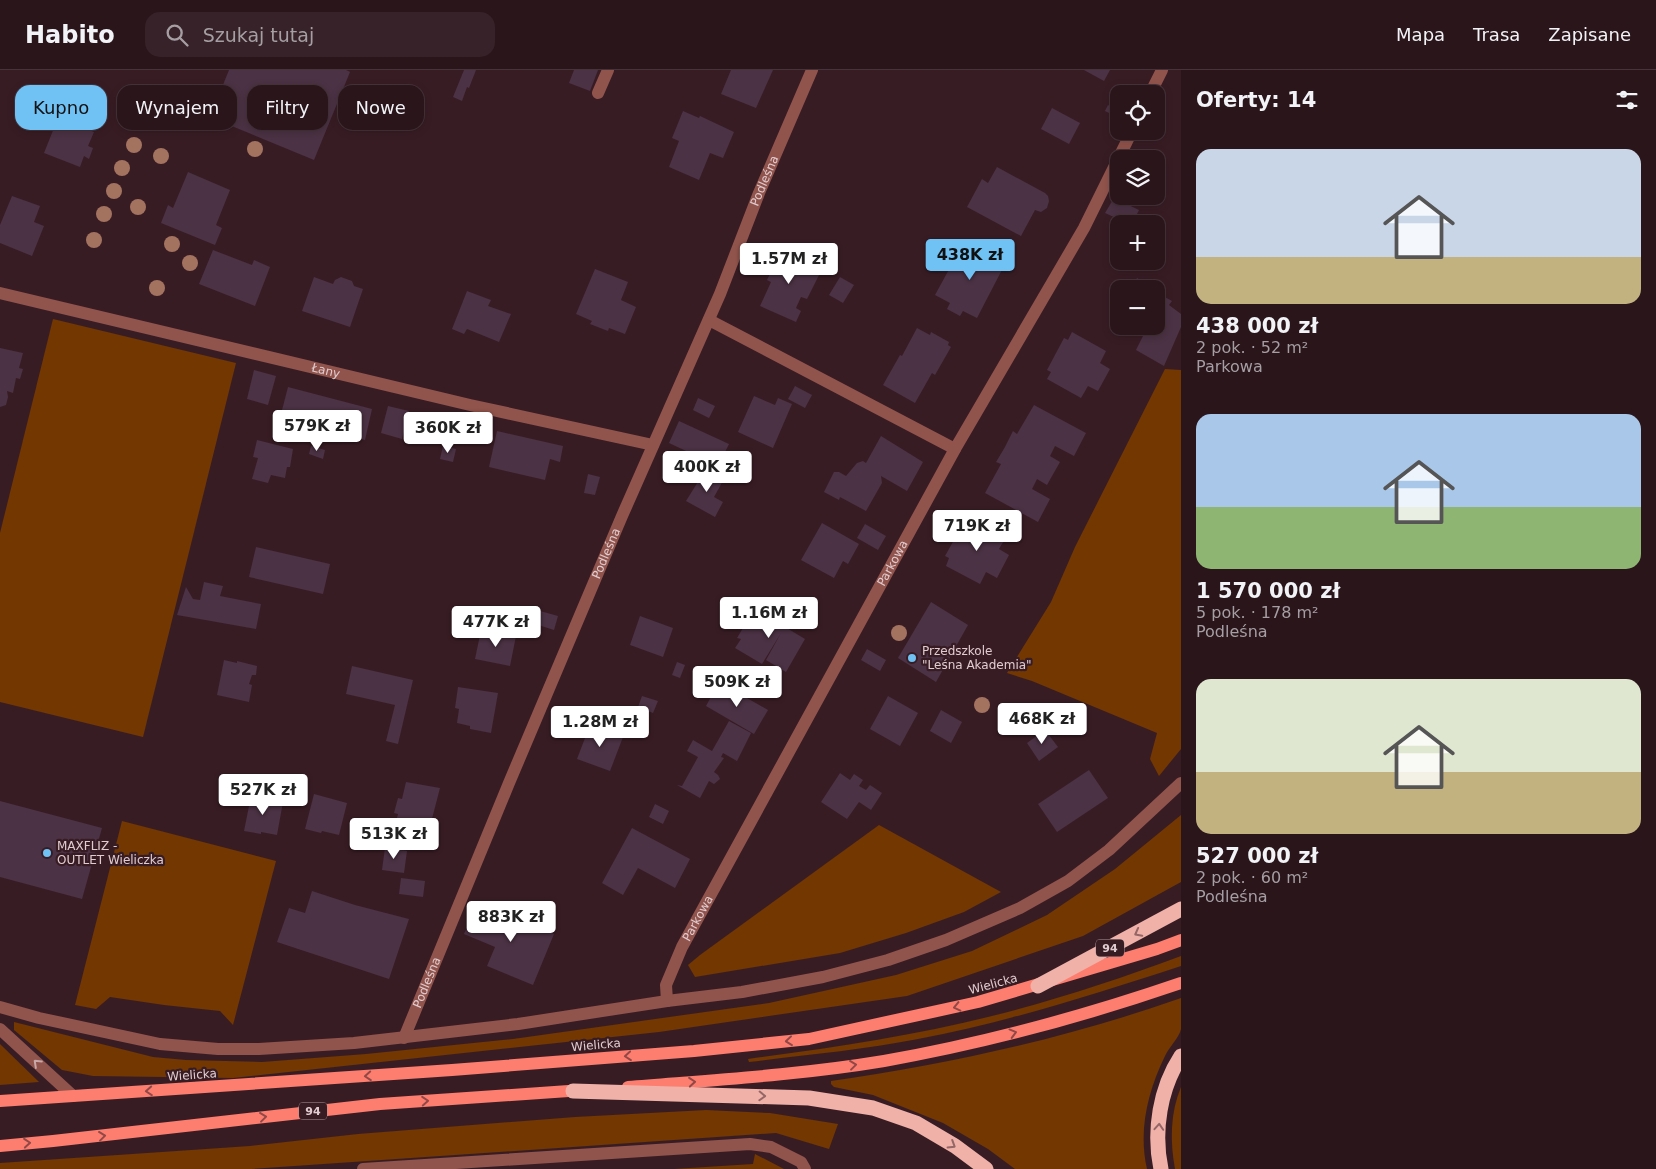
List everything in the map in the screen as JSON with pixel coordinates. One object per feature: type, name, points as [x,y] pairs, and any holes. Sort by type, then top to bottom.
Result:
[{"type":"highway","name":"94","points":[[1038,986],[1181,909]]},
{"type":"highway","points":[[1161,1169],[1158,1137],[1160,1112],[1166,1085],[1181,1056]]},
{"type":"highway","points":[[574,1091],[809,1098],[873,1108],[916,1123],[955,1146],[986,1169]]},
{"type":"main road","name":"Wielicka","points":[[0,1101],[452,1070],[684,1052],[810,1039],[906,1019],[1038,986],[1157,950],[1181,940]]},
{"type":"main road","points":[[574,1091],[774,1075],[884,1061],[1008,1034],[1085,1014],[1181,983]]},
{"type":"main road","name":"94","points":[[0,1146],[380,1104],[574,1091]]},
{"type":"street","points":[[598,92],[608,70]]},
{"type":"street","name":"Podleśna","points":[[404,1038],[509,782],[653,445],[709,320],[759,193],[812,70]]},
{"type":"street","points":[[1154,85],[1162,70]]},
{"type":"street","name":"Parkowa","points":[[667,1001],[666,986],[682,946],[955,449],[1075,244],[1127,140]]},
{"type":"street","name":"Łany","points":[[0,293],[470,405],[653,445]]},
{"type":"street","points":[[709,320],[955,449]]},
{"type":"street","points":[[0,1007],[40,1018],[160,1044],[218,1049],[259,1048],[312,1046],[404,1038],[518,1024],[667,1001],[742,992],[823,977],[888,960],[962,933],[1020,908],[1068,881],[1109,850],[1173,793],[1181,783]]},
{"type":"street","points":[[0,1029],[73,1096]]},
{"type":"street","points":[[363,1169],[750,1144],[771,1147],[801,1162],[805,1169]]},
{"type":"shaded area","points":[[53,319],[236,363],[143,737],[0,702],[0,533]]},
{"type":"shaded area","points":[[1165,369],[1181,370],[1181,749],[1159,776],[1150,759],[1157,733],[1032,681],[1007,673],[1051,602],[1075,547]]},
{"type":"shaded area","points":[[1181,815],[1181,882],[1083,936],[907,996],[659,1032],[233,1078],[93,1076],[62,1070],[14,1030],[14,1022],[153,1057],[262,1062],[366,1054],[513,1039],[769,1003],[896,975],[972,951],[1047,915],[1115,869]]},
{"type":"shaded area","points":[[122,821],[276,861],[233,1025],[220,1011],[110,997],[96,1009],[75,1005]]},
{"type":"shaded area","points":[[879,825],[1001,892],[964,912],[906,933],[840,953],[695,977],[688,965],[700,955]]},
{"type":"shaded area","points":[[1181,956],[1181,966],[1084,997],[952,1032],[834,1052],[749,1062],[748,1059],[871,1041],[932,1030],[992,1016],[1087,989]]},
{"type":"shaded area","points":[[1181,998],[1181,1029],[1159,1069],[1146,1111],[1144,1154],[1147,1169],[1015,1169],[988,1149],[943,1123],[873,1095],[834,1087],[831,1084],[831,1081],[964,1058],[1008,1048],[1095,1025]]},
{"type":"shaded area","points":[[0,1044],[39,1082],[0,1085]]},
{"type":"shaded area","points":[[1181,1087],[1181,1169],[1175,1169],[1172,1128],[1177,1097]]},
{"type":"shaded area","points":[[706,1110],[770,1113],[838,1124],[829,1149],[776,1133],[251,1169],[0,1169],[0,1163],[250,1146],[358,1134],[575,1117]]},
{"type":"shaded area","points":[[755,1154],[784,1169],[674,1169],[753,1164]]},
{"type":"building","points":[[229,70],[346,70],[350,72],[345,85],[338,85],[338,101],[328,126],[328,85],[247,85],[247,130],[326,130],[314,160],[237,128],[237,85],[223,85]]},
{"type":"building","points":[[464,70],[476,70],[462,101],[453,97]]},
{"type":"building","points":[[574,70],[598,70],[590,91],[569,83]]},
{"type":"building","points":[[731,70],[773,70],[756,108],[721,94]]},
{"type":"building","points":[[1084,70],[1110,70],[1104,81]]},
{"type":"building","points":[[1108,105],[1110,106],[1110,114],[1105,111]]},
{"type":"building","points":[[1052,108],[1080,123],[1069,144],[1041,129]]},
{"type":"building","points":[[683,111],[699,118],[700,116],[734,132],[723,158],[710,153],[699,180],[669,167],[679,141],[672,138]]},
{"type":"building","points":[[53,130],[89,130],[94,132],[88,146],[93,148],[89,159],[84,156],[80,167],[44,153]]},
{"type":"building","points":[[997,167],[1048,196],[1047,208],[1041,212],[1035,210],[1021,236],[967,207],[982,179],[988,183]]},
{"type":"building","points":[[188,172],[230,190],[216,225],[222,228],[215,245],[161,223],[168,205],[173,208]]},
{"type":"building","points":[[12,196],[40,206],[34,222],[44,226],[32,256],[0,243],[0,225]]},
{"type":"building","points":[[1110,205],[1129,205],[1139,210],[1136,215],[1110,215],[1105,213]]},
{"type":"building","points":[[964,242],[1005,264],[977,318],[963,311],[960,316],[947,309],[950,303],[935,295]]},
{"type":"building","points":[[782,249],[809,261],[805,269],[819,275],[807,299],[801,297],[796,308],[801,311],[796,322],[760,306],[771,282],[767,280]]},
{"type":"building","points":[[213,250],[252,265],[254,260],[270,267],[255,306],[199,284]]},
{"type":"building","points":[[595,269],[628,282],[621,300],[636,307],[625,334],[609,328],[608,331],[590,324],[592,321],[576,314]]},
{"type":"building","points":[[314,277],[333,284],[335,280],[341,277],[352,281],[354,286],[363,289],[350,327],[302,311]]},
{"type":"building","points":[[840,277],[854,285],[843,303],[829,295]]},
{"type":"building","points":[[467,291],[491,300],[488,306],[511,314],[499,342],[467,329],[464,334],[452,329]]},
{"type":"building","points":[[1165,297],[1172,301],[1169,305],[1181,314],[1181,327],[1164,366],[1136,350],[1144,335],[1165,335]]},
{"type":"building","points":[[917,328],[930,335],[931,332],[949,342],[948,345],[951,347],[935,375],[932,373],[915,403],[883,385]]},
{"type":"building","points":[[1072,332],[1106,351],[1100,363],[1110,369],[1098,391],[1088,386],[1081,398],[1047,379],[1051,372],[1047,370],[1064,338],[1068,340]]},
{"type":"building","points":[[0,348],[23,353],[19,368],[23,369],[20,379],[16,378],[13,393],[7,391],[6,405],[0,407]]},
{"type":"building","points":[[254,370],[276,376],[268,405],[247,399]]},
{"type":"building","points":[[795,386],[812,395],[805,408],[788,399]]},
{"type":"building","points":[[288,387],[372,409],[365,440],[280,418]]},
{"type":"building","points":[[754,396],[775,405],[778,398],[792,404],[773,448],[738,432]]},
{"type":"building","points":[[698,398],[715,406],[709,418],[693,410]]},
{"type":"building","points":[[1034,405],[1086,433],[1074,456],[1055,446],[1050,456],[1060,462],[1047,485],[1037,479],[1032,489],[1050,499],[1038,522],[985,493],[1001,464],[996,462],[1013,431],[1017,434]]},
{"type":"building","points":[[388,406],[409,411],[402,439],[381,433]]},
{"type":"building","points":[[679,421],[729,444],[718,466],[669,443]]},
{"type":"building","points":[[497,431],[563,446],[560,462],[550,459],[545,480],[489,467]]},
{"type":"building","points":[[881,436],[923,462],[907,491],[881,476],[882,483],[866,511],[840,497],[839,500],[824,492],[834,472],[839,472],[846,476],[857,463],[863,461],[866,463]]},
{"type":"building","points":[[257,440],[293,449],[290,467],[287,467],[285,478],[271,475],[268,483],[252,479],[258,458],[253,457]]},
{"type":"building","points":[[311,446],[325,450],[323,459],[309,454]]},
{"type":"building","points":[[443,446],[456,449],[453,462],[440,459]]},
{"type":"building","points":[[706,469],[724,479],[714,497],[723,502],[715,517],[686,501]]},
{"type":"building","points":[[588,474],[600,477],[595,495],[584,493]]},
{"type":"building","points":[[971,519],[1006,537],[999,549],[1009,555],[997,578],[986,572],[980,584],[946,566],[949,558],[945,556],[963,524],[967,526]]},
{"type":"building","points":[[822,523],[859,544],[848,564],[843,561],[834,578],[801,560]]},
{"type":"building","points":[[865,524],[886,536],[878,550],[857,538]]},
{"type":"building","points":[[256,547],[330,564],[323,594],[249,577]]},
{"type":"building","points":[[204,582],[223,586],[220,596],[261,604],[256,629],[177,615],[186,587],[193,599],[200,600]]},
{"type":"building","points":[[931,602],[968,625],[936,682],[898,658]]},
{"type":"building","points":[[763,605],[789,620],[785,627],[805,639],[786,672],[766,660],[781,633],[762,664],[735,648],[741,639],[737,638],[755,608],[759,611]]},
{"type":"building","points":[[533,609],[558,616],[554,630],[529,622]]},
{"type":"building","points":[[640,616],[673,628],[663,657],[630,645]]},
{"type":"building","points":[[481,630],[516,636],[510,666],[475,659]]},
{"type":"building","points":[[867,649],[886,660],[880,671],[861,660]]},
{"type":"building","points":[[224,660],[257,666],[256,675],[252,675],[249,684],[252,685],[249,702],[217,695]]},
{"type":"building","points":[[677,662],[685,665],[680,678],[672,675]]},
{"type":"building","points":[[352,666],[413,680],[398,744],[386,741],[395,705],[346,694]]},
{"type":"building","points":[[719,682],[768,710],[754,734],[706,706]]},
{"type":"building","points":[[458,687],[498,693],[491,733],[470,729],[470,726],[457,723],[459,709],[455,708]]},
{"type":"building","points":[[642,696],[658,701],[653,713],[638,707]]},
{"type":"building","points":[[888,696],[918,713],[900,746],[870,729]]},
{"type":"building","points":[[941,710],[962,722],[951,743],[930,731]]},
{"type":"building","points":[[729,721],[751,733],[737,761],[723,753],[721,757],[724,758],[714,772],[720,779],[714,784],[709,781],[700,798],[677,785],[682,786],[698,757],[687,751],[693,740],[712,751]]},
{"type":"building","points":[[590,725],[623,737],[610,771],[577,759]]},
{"type":"building","points":[[1045,730],[1058,747],[1039,761],[1027,743]]},
{"type":"building","points":[[1089,770],[1108,798],[1057,832],[1038,804]]},
{"type":"building","points":[[840,773],[850,780],[854,774],[863,780],[859,786],[866,790],[870,785],[882,793],[871,810],[859,802],[847,819],[821,802]]},
{"type":"building","points":[[406,782],[440,788],[427,838],[420,836],[418,844],[392,838],[398,814],[394,813],[398,798],[402,799]]},
{"type":"building","points":[[314,794],[347,803],[339,835],[305,829]]},
{"type":"building","points":[[251,796],[283,802],[277,835],[244,831]]},
{"type":"building","name":"MAXFLIZ - OUTLET Wieliczka","points":[[0,801],[102,828],[82,899],[0,877]]},
{"type":"building","points":[[655,804],[669,811],[663,824],[649,817]]},
{"type":"building","points":[[632,828],[690,859],[675,888],[638,868],[623,895],[602,883]]},
{"type":"building","points":[[385,848],[407,851],[404,873],[382,870]]},
{"type":"building","points":[[401,878],[425,881],[423,897],[399,894]]},
{"type":"building","points":[[312,891],[355,905],[409,919],[389,979],[277,942],[289,908],[305,913]]},
{"type":"building","points":[[478,903],[554,934],[533,985],[487,966],[495,947],[464,934]]},
{"type":"place","name":"Przedszkole \"Leśna Akademia\"","points":[[912,658]]},
{"type":"place","name":"MAXFLIZ - OUTLET Wieliczka","points":[[47,853]]}]
